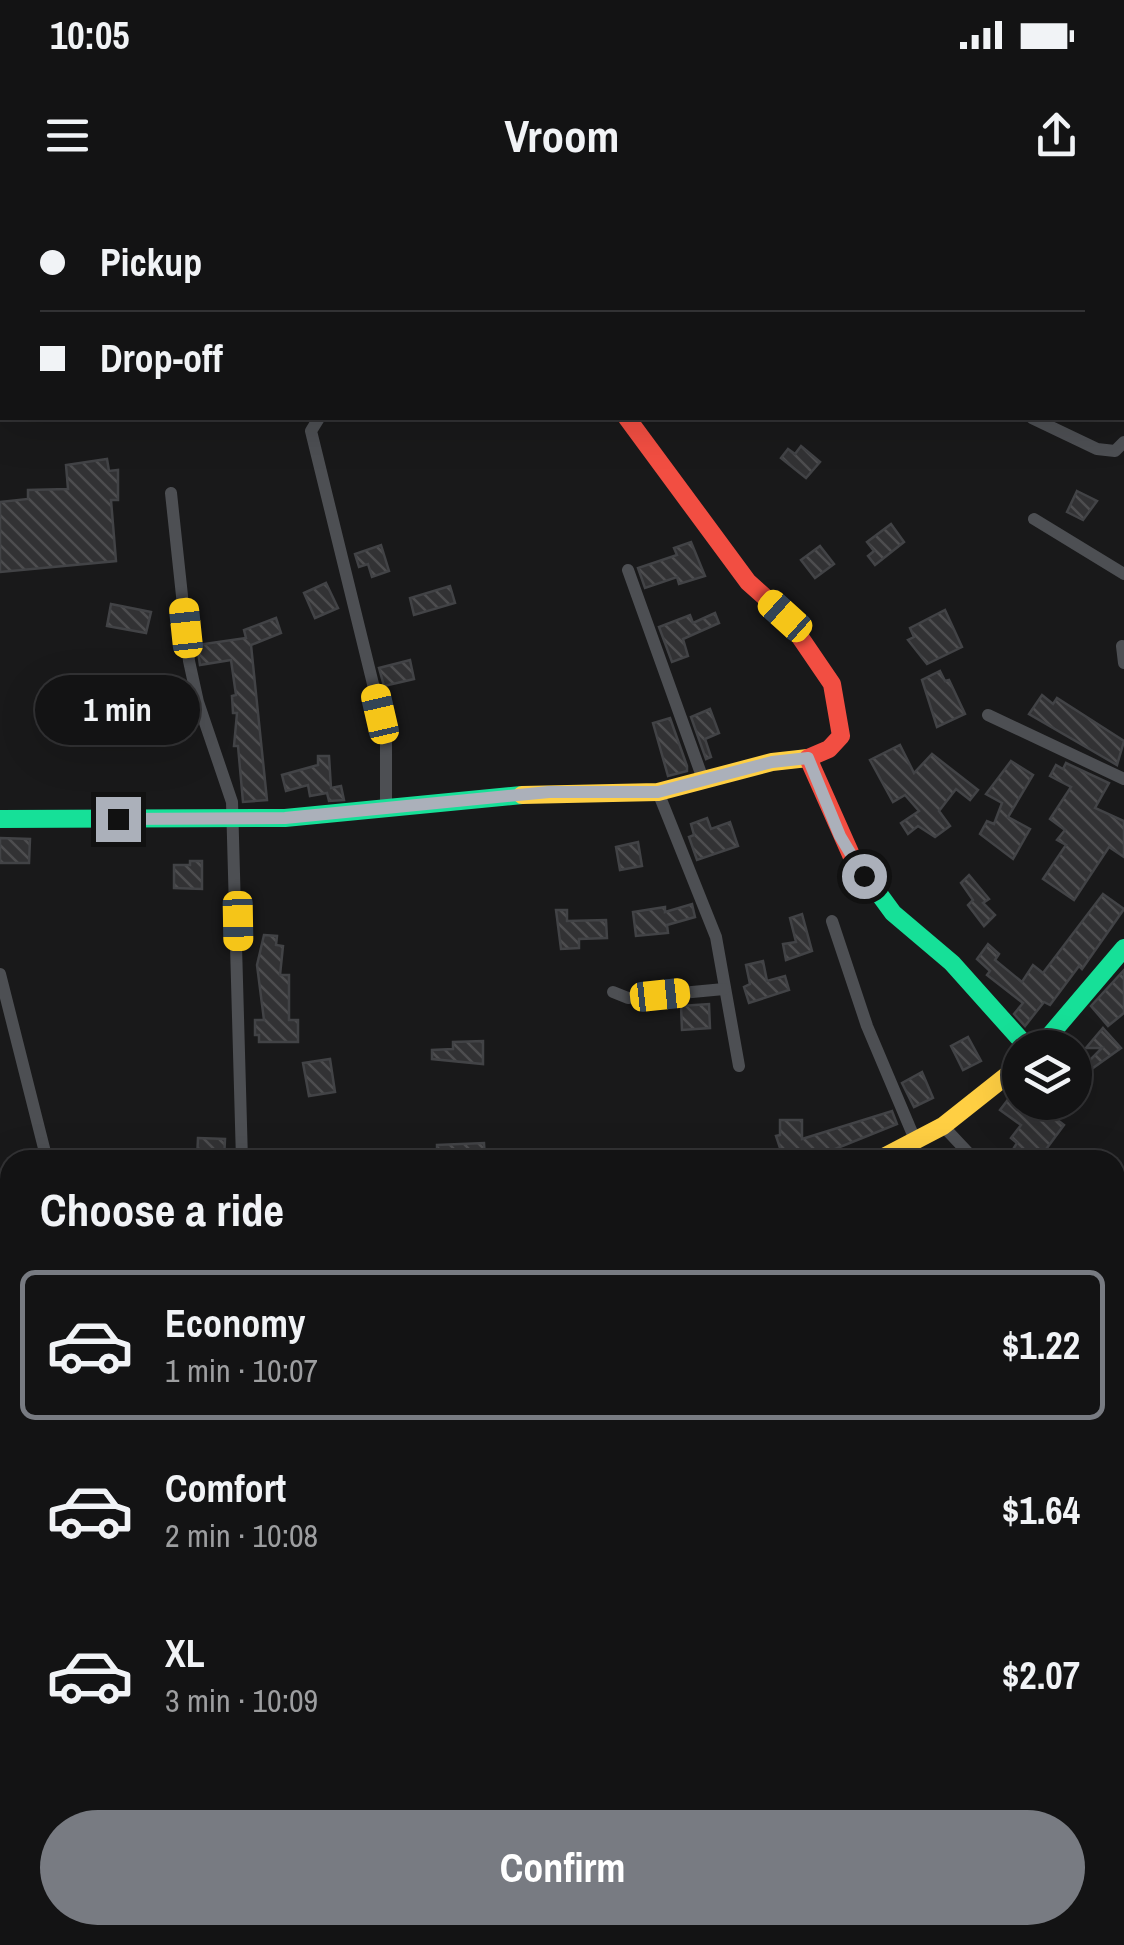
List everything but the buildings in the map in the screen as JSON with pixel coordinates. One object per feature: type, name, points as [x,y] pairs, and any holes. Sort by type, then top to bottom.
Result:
[{"type":"street","points":[[318,420],[311,431],[386,737],[386,810]]},
{"type":"street","points":[[0,818],[232,818],[386,810],[549,792],[658,792],[772,762],[808,758],[829,749],[841,736],[832,684],[785,616],[748,582],[628,420]]},
{"type":"street","points":[[1036,420],[1097,450],[1115,451],[1124,442]]},
{"type":"street","points":[[171,493],[190,662],[232,818],[242,1150]]},
{"type":"street","points":[[1034,518],[1124,574]]},
{"type":"street","points":[[628,570],[704,782]]},
{"type":"street","points":[[1122,646],[1124,663]]},
{"type":"street","points":[[988,715],[1124,779]]},
{"type":"street","points":[[808,758],[840,836],[864,876],[914,934],[952,963],[1012,1030]]},
{"type":"street","points":[[658,792],[716,937],[739,1066]]},
{"type":"street","points":[[832,922],[867,1026],[916,1142]]},
{"type":"street","points":[[1054,1030],[1124,948]]},
{"type":"street","points":[[0,974],[44,1150]]},
{"type":"street","points":[[613,992],[628,998],[724,989]]},
{"type":"street","points":[[899,1150],[943,1126],[1002,1078]]},
{"type":"street","points":[[943,1126],[966,1150]]},
{"type":"traffic: fast","points":[[0,819],[285,818],[522,795]]},
{"type":"traffic: fast","points":[[852,857],[893,913],[952,963],[1012,1030]]},
{"type":"traffic: fast","points":[[1054,1030],[1124,948]]},
{"type":"traffic: slow","points":[[522,795],[658,792],[772,762],[808,758]]},
{"type":"traffic: slow","points":[[897,1150],[943,1126],[1002,1079]]},
{"type":"traffic: jam","points":[[628,420],[748,582],[785,615],[832,684],[841,736],[829,749],[808,758],[852,857]]},
{"type":"route","points":[[118,819],[285,818],[426,808],[549,792],[658,792],[772,762],[808,758],[840,836],[864,876]]}]
